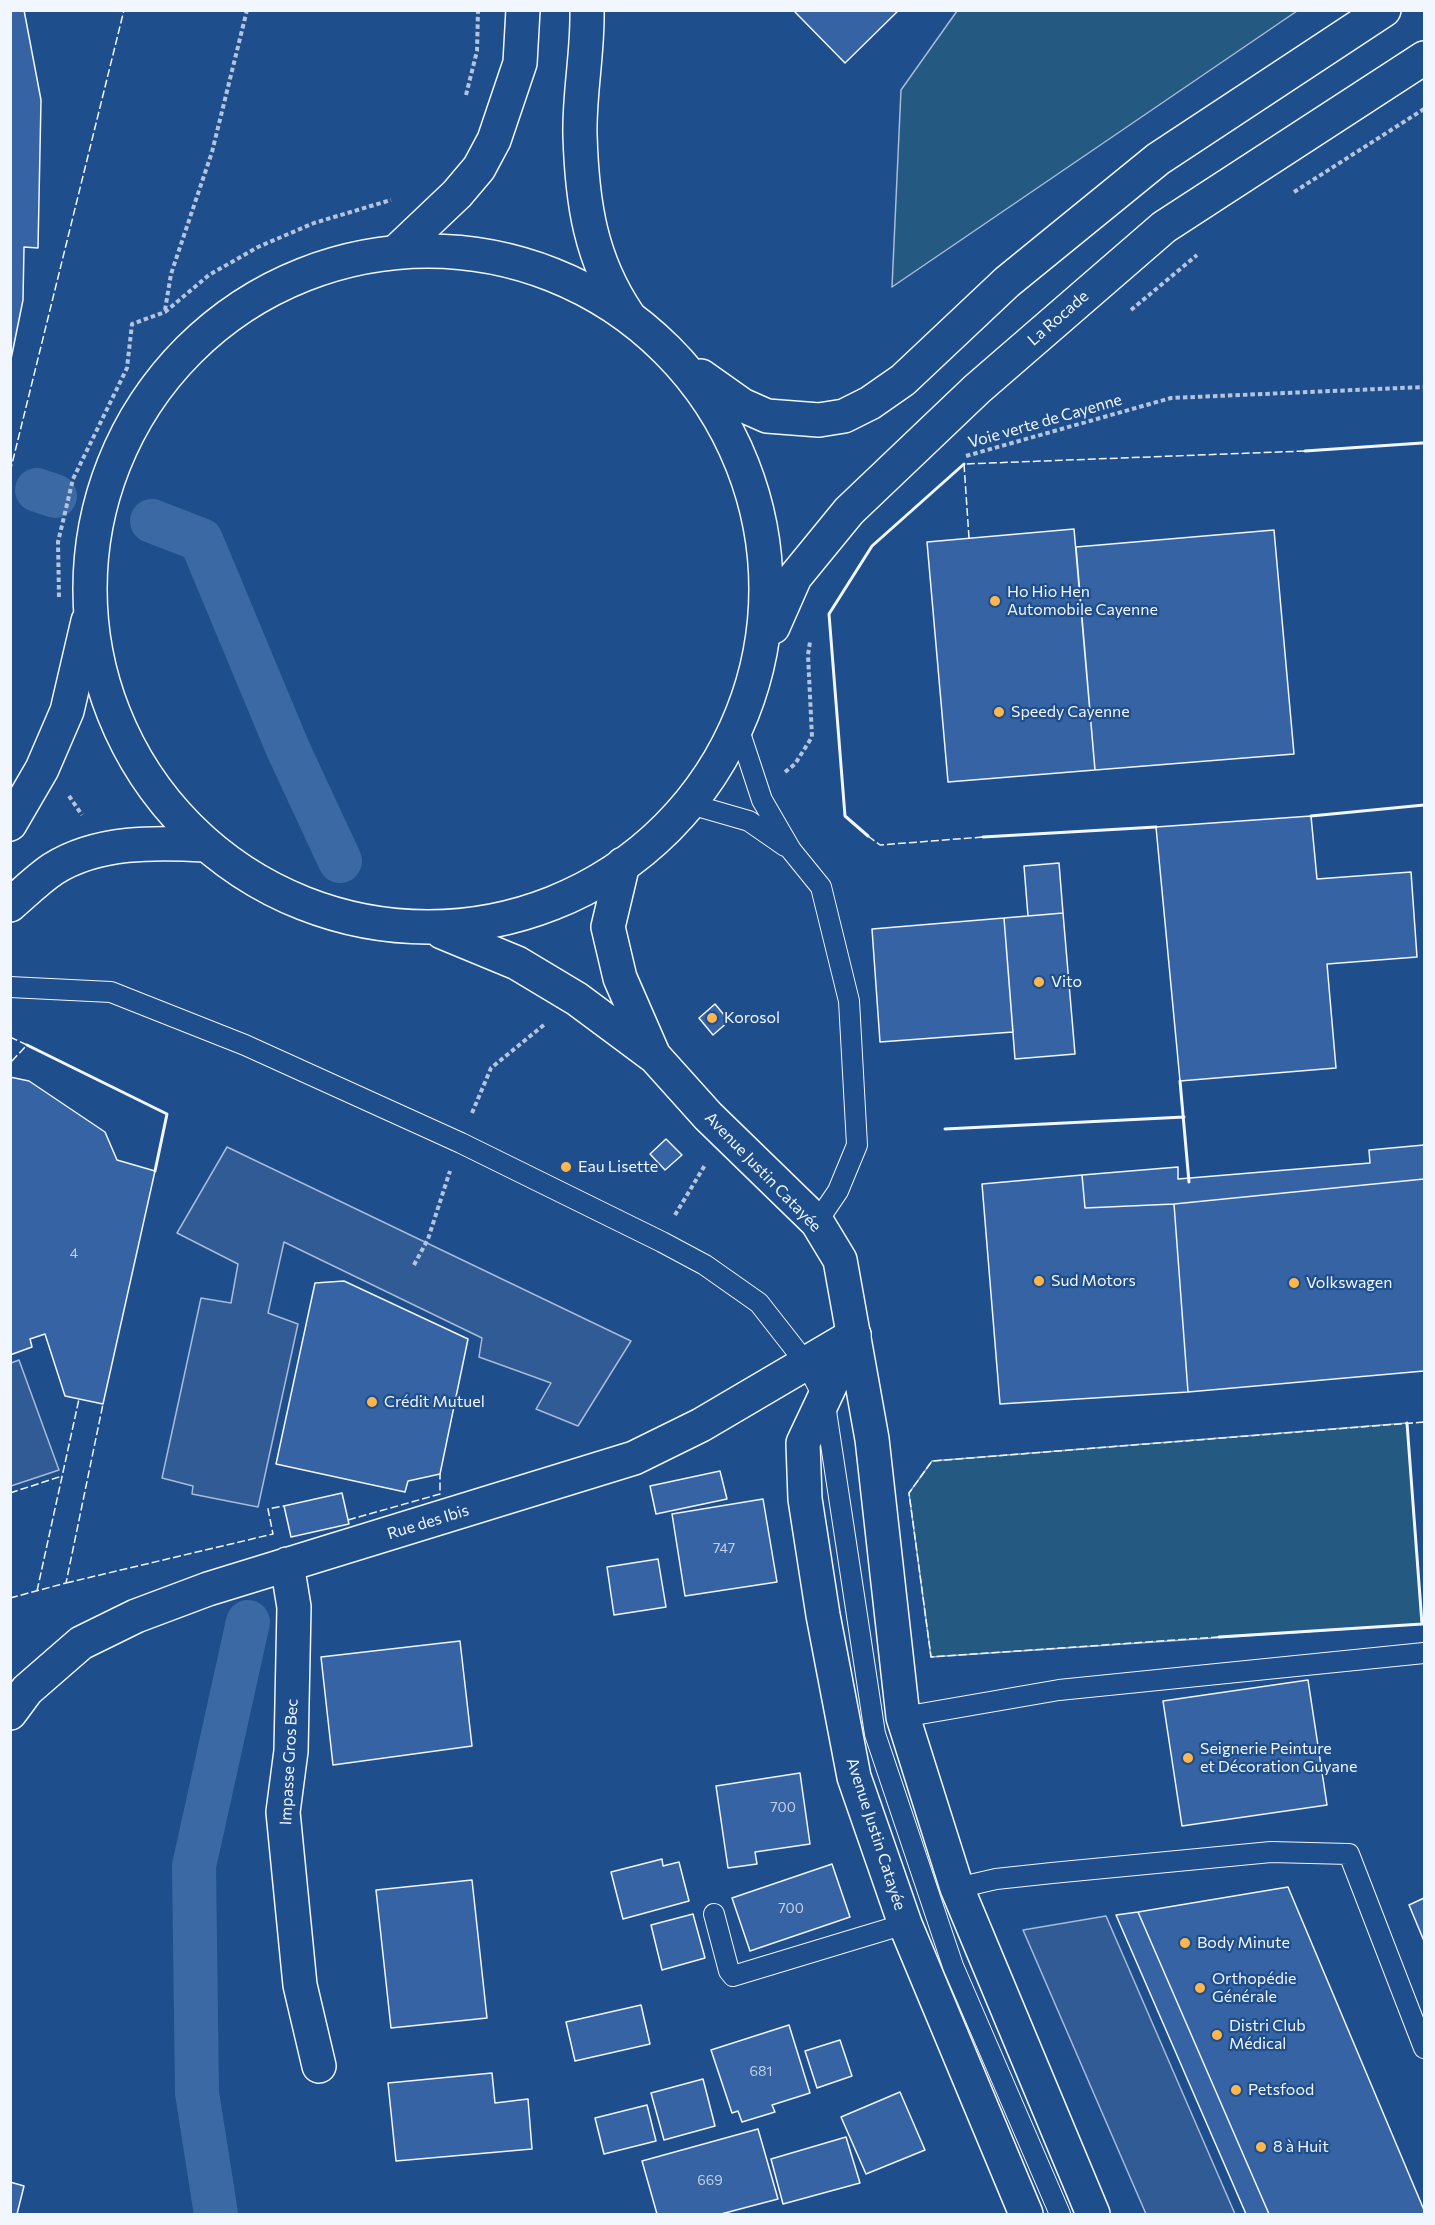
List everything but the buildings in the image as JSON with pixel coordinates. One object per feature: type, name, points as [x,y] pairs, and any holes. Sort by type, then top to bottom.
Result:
[{"type":"main road","points":[[397,251],[457,194],[479,168],[494,140],[520,63],[523,10]]},
{"type":"main road","points":[[587,10],[580,134],[586,200],[597,256],[609,286],[628,315]]},
{"type":"main road","points":[[10,824],[42,769],[67,711],[74,615],[91,532],[117,447],[165,372],[231,312],[310,271],[397,251],[458,251],[519,262],[575,283],[628,315],[678,359],[741,405],[767,416],[797,420],[844,416],[870,403],[903,380],[1007,282],[1158,159],[1384,10]]},
{"type":"main road","name":"La Rocade","points":[[762,650],[795,577],[808,560],[849,511],[977,389],[1164,227],[1425,58]]},
{"type":"main road","points":[[74,615],[124,745],[160,799],[205,845],[306,905],[397,926],[442,932],[557,905],[623,864],[690,804],[738,727],[762,650],[768,598],[766,546],[755,495],[737,446],[711,400],[678,359]]},
{"type":"main road","points":[[10,904],[53,869],[95,851],[162,843],[205,845]]},
{"type":"main road","name":"Avenue Justin Catayée","points":[[623,864],[608,927],[620,978],[655,1057]]},
{"type":"main road","name":"Avenue Justin Catayée","points":[[442,932],[517,963],[577,999],[655,1057],[708,1116],[817,1222],[840,1260],[872,1439],[903,1717],[957,1888],[1093,2214]]},
{"type":"main road","name":"Avenue Justin Catayée","points":[[854,1335],[803,1443],[805,1499],[823,1616],[854,1777],[905,1924],[1026,2214]]},
{"type":"main road","name":"Rue des Ibis","points":[[10,1713],[27,1690],[81,1643],[136,1616],[287,1564],[634,1458],[701,1425],[854,1335]]},
{"type":"main road","name":"Impasse Gros Bec","points":[[287,1564],[294,1607],[291,1751],[283,1812],[300,1985],[319,2066]]},
{"type":"lane","points":[[738,727],[762,800],[791,850],[821,886],[849,1001],[857,1145],[838,1191],[817,1222]]},
{"type":"lane","points":[[690,804],[750,820],[791,850]]},
{"type":"lane","points":[[10,987],[111,992],[245,1045],[461,1143],[705,1265],[759,1303],[806,1363],[824,1398],[875,1734],[953,1965],[1060,2214]]},
{"type":"lane","points":[[903,1717],[1059,1690],[1425,1653]]},
{"type":"lane","points":[[957,1888],[996,1880],[1052,1873],[1271,1852],[1349,1854],[1425,2048]]},
{"type":"lane","points":[[714,1914],[729,1971],[734,1976],[905,1924]]},
{"type":"path","points":[[165,312],[171,274],[212,152],[247,10]]},
{"type":"path","points":[[464,102],[477,51],[478,10]]},
{"type":"path","points":[[1287,196],[1425,109]]},
{"type":"path","points":[[74,615],[58,542],[73,479],[127,368],[132,324],[165,312],[208,275],[258,247],[314,223],[387,203],[395,197]]},
{"type":"path","points":[[1127,314],[1199,253]]},
{"type":"path","name":"Voie verte de Cayenne","points":[[967,450],[958,458],[1171,398],[1425,387]]},
{"type":"path","points":[[778,779],[795,764],[812,737],[808,655],[811,636]]},
{"type":"path","points":[[63,787],[87,823]]},
{"type":"path","points":[[472,1114],[491,1068],[550,1019]]},
{"type":"path","points":[[675,1216],[709,1159]]},
{"type":"path","points":[[414,1265],[428,1239],[451,1167]]},
{"type":"shaded area","points":[[957,11],[1297,11],[892,287],[901,90]]},
{"type":"shaded area","points":[[227,1147],[631,1341],[578,1426],[536,1409],[551,1383],[479,1357],[482,1338],[284,1242],[268,1313],[298,1324],[258,1507],[192,1494],[193,1486],[162,1478],[201,1298],[231,1303],[238,1264],[177,1233]]},
{"type":"shaded area","points":[[19,1360],[59,1470],[11,1486],[11,1363]]},
{"type":"shaded area","points":[[1407,1423],[1422,1624],[931,1657],[909,1493],[932,1461]]},
{"type":"shaded area","points":[[1106,1916],[1235,2214],[1146,2214],[1023,1930]]},
{"type":"waterway","points":[[37,490],[55,496]]},
{"type":"waterway","points":[[152,521],[201,540],[288,749],[340,861]]},
{"type":"waterway","points":[[216,2214],[197,2093],[194,1866],[248,1622]]},
{"type":"fence","points":[[10,472],[124,10]]},
{"type":"fence","points":[[969,538],[964,464],[1305,451]]},
{"type":"fence","points":[[868,836],[880,845],[983,837]]},
{"type":"fence","points":[[10,1037],[27,1045],[10,1063]]},
{"type":"fence","points":[[37,1591],[79,1399]]},
{"type":"fence","points":[[10,1598],[66,1583],[103,1404]]},
{"type":"fence","points":[[1219,1637],[931,1657],[909,1493],[932,1461],[1424,1422]]},
{"type":"fence","points":[[348,1520],[440,1494],[440,1474]]},
{"type":"fence","points":[[10,1493],[62,1476]]},
{"type":"fence","points":[[66,1583],[273,1534],[268,1509],[284,1506]]},
{"type":"wall","points":[[1305,451],[1422,443]]},
{"type":"wall","points":[[868,836],[845,816],[829,614],[872,546],[964,464]]},
{"type":"wall","points":[[1311,816],[1424,805]]},
{"type":"wall","points":[[983,837],[1156,827]]},
{"type":"wall","points":[[27,1045],[167,1114],[155,1171]]},
{"type":"wall","points":[[1180,1081],[1189,1182]]},
{"type":"wall","points":[[945,1129],[1184,1117]]},
{"type":"wall","points":[[1219,1637],[1422,1624],[1407,1423]]},
{"type":"place","name":"Ho Hio Hen Automobile Cayenne","points":[[995,601]]},
{"type":"place","name":"Speedy Cayenne","points":[[999,712]]},
{"type":"place","name":"Vito","points":[[1039,982]]},
{"type":"place","name":"Korosol","points":[[712,1018]]},
{"type":"place","name":"Eau Lisette","points":[[566,1167]]},
{"type":"place","name":"Sud Motors","points":[[1039,1281]]},
{"type":"place","name":"Volkswagen","points":[[1294,1283]]},
{"type":"place","name":"Crédit Mutuel","points":[[372,1402]]},
{"type":"place","name":"Seignerie Peinture et Décoration Guyane","points":[[1188,1758]]},
{"type":"place","name":"Body Minute","points":[[1185,1943]]},
{"type":"place","name":"Orthopédie Générale","points":[[1200,1988]]},
{"type":"place","name":"Distri Club Médical","points":[[1217,2035]]},
{"type":"place","name":"Petsfood","points":[[1236,2090]]},
{"type":"place","name":"8 à Huit","points":[[1261,2147]]}]
